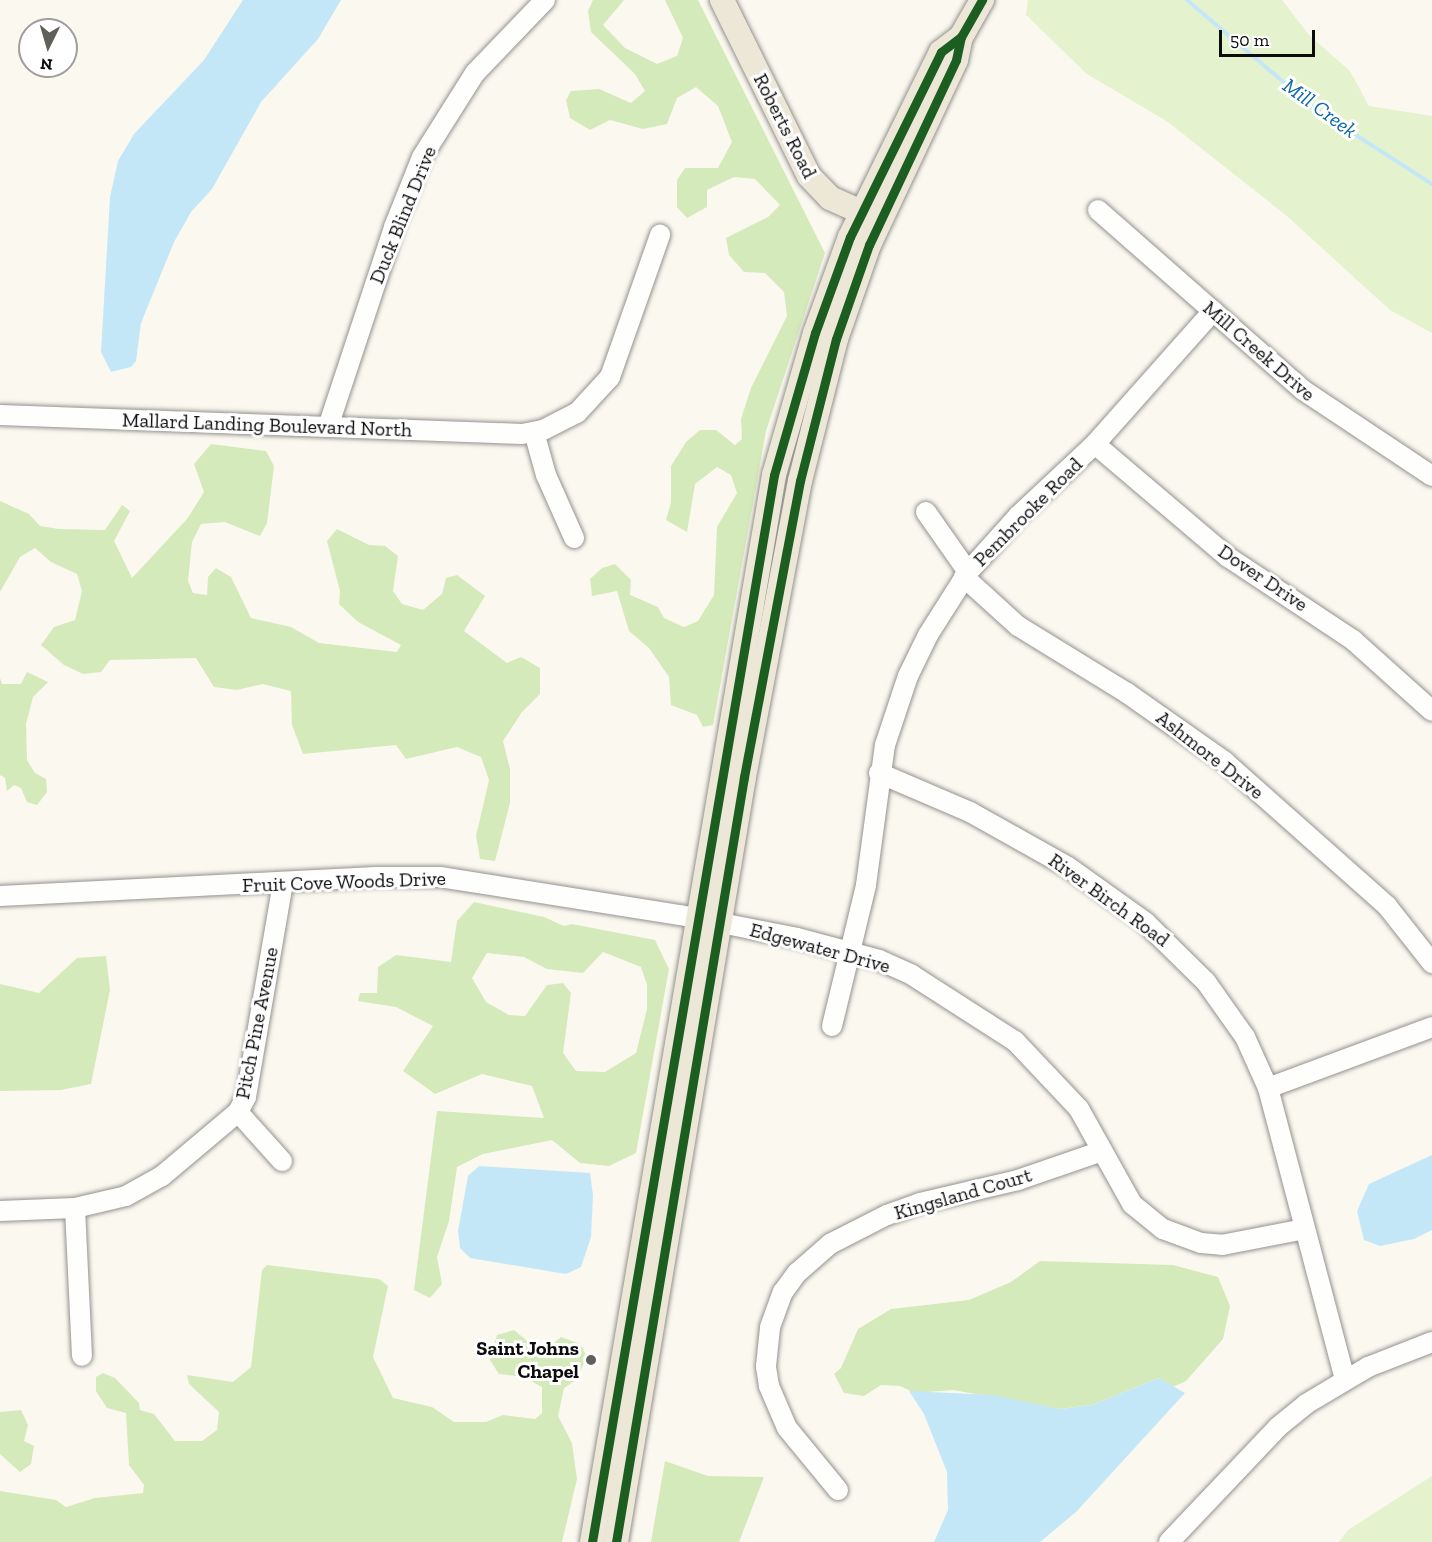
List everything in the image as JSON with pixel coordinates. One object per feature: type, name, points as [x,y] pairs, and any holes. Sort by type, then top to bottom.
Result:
[{"type":"main road","name":"Roberts Road","points":[[722,0],[809,176],[830,198],[870,216]]},
{"type":"main road","points":[[592,1542],[614,1412],[708,920],[800,481],[870,216],[957,60],[961,37],[982,0]]},
{"type":"main road","points":[[616,1542],[638,1418],[708,920]]},
{"type":"main road","points":[[614,1412],[638,1418]]},
{"type":"street","name":"Duck Blind Drive","points":[[328,427],[393,227],[422,157],[476,73],[545,0]]},
{"type":"street","name":"Mill Creek Drive","points":[[1098,210],[1333,413],[1432,476]]},
{"type":"street","points":[[574,538],[546,475],[534,432],[577,413],[610,377],[660,235]]},
{"type":"street","name":"Pembrooke Road","points":[[832,1026],[866,885],[879,773],[908,676],[928,635],[966,574],[1018,516],[1095,444],[1213,311]]},
{"type":"street","name":"Mallard Landing Boulevard North","points":[[0,415],[534,432]]},
{"type":"street","name":"Dover Drive","points":[[1095,444],[1228,557],[1353,640],[1432,711]]},
{"type":"street","name":"Ashmore Drive","points":[[926,512],[966,574],[1018,626],[1127,693],[1225,762],[1388,906],[1432,963]]},
{"type":"street","name":"River Birch Road","points":[[879,773],[970,812],[1032,845],[1145,922],[1178,951],[1227,1008],[1268,1088],[1345,1378]]},
{"type":"street","name":"Fruit Cove Woods Drive","points":[[0,896],[440,877],[708,920]]},
{"type":"street","name":"Pitch Pine Avenue","points":[[0,1211],[75,1208],[110,1202],[148,1185],[238,1112],[246,1097],[283,882]]},
{"type":"street","name":"Edgewater Drive","points":[[708,920],[850,952],[912,975],[1007,1035],[1060,1085],[1079,1109],[1132,1204],[1163,1229],[1181,1238],[1222,1245],[1304,1229]]},
{"type":"street","points":[[1268,1088],[1432,1027]]},
{"type":"street","points":[[238,1112],[282,1161]]},
{"type":"street","name":"Kingsland Court","points":[[838,1490],[787,1428],[769,1386],[766,1366],[770,1326],[783,1292],[797,1273],[830,1244],[887,1215],[920,1203],[1018,1180],[1102,1151]]},
{"type":"street","points":[[75,1208],[82,1356]]},
{"type":"street","points":[[1169,1542],[1278,1427],[1345,1378],[1432,1342]]},
{"type":"green space","points":[[593,0],[624,0],[603,25],[625,48],[657,64],[677,56],[683,38],[665,0],[698,0],[825,253],[766,431],[713,725],[703,727],[697,715],[671,705],[669,677],[649,648],[629,631],[617,591],[592,596],[590,579],[602,568],[615,564],[631,580],[630,595],[658,607],[664,618],[684,627],[698,621],[714,595],[717,527],[737,493],[731,475],[717,467],[695,484],[687,532],[666,520],[671,502],[671,466],[686,442],[700,430],[716,430],[735,445],[742,439],[741,419],[751,388],[787,316],[784,292],[765,273],[744,272],[729,255],[726,238],[768,217],[780,205],[755,179],[734,177],[707,190],[707,207],[687,218],[677,207],[677,180],[685,168],[718,168],[732,142],[718,106],[696,87],[677,98],[667,124],[643,129],[610,120],[590,130],[570,118],[566,100],[571,91],[599,89],[631,103],[645,91],[635,74],[591,32],[588,11]]},
{"type":"green space","points":[[1028,0],[1282,0],[1309,35],[1350,71],[1369,106],[1432,116],[1432,333],[1390,310],[1288,217],[1168,122],[1087,74],[1026,15]]},
{"type":"green space","points":[[211,444],[266,451],[274,466],[267,523],[260,536],[225,522],[201,524],[192,542],[188,581],[193,593],[207,595],[208,577],[216,568],[231,577],[251,618],[291,627],[319,643],[397,652],[401,645],[358,622],[339,604],[340,591],[327,541],[337,529],[369,545],[385,546],[398,556],[393,591],[402,604],[423,610],[442,594],[446,578],[457,575],[485,596],[464,631],[507,663],[521,657],[540,668],[540,694],[522,712],[503,741],[510,769],[510,803],[495,861],[480,859],[476,836],[489,780],[481,757],[457,747],[406,759],[396,745],[303,754],[292,725],[291,691],[263,684],[237,690],[214,687],[196,658],[110,660],[101,672],[83,674],[64,665],[41,645],[54,627],[75,620],[82,591],[77,574],[51,562],[35,548],[20,557],[0,592],[0,501],[29,514],[40,526],[59,529],[105,530],[122,505],[130,511],[114,541],[132,578],[187,519],[204,492],[194,464]]},
{"type":"green space","points":[[27,672],[48,682],[33,697],[26,724],[27,760],[35,773],[46,779],[47,792],[37,805],[27,802],[21,788],[14,785],[7,791],[5,778],[0,775],[0,678],[2,684],[21,684]]},
{"type":"green space","points":[[474,902],[544,917],[564,926],[572,924],[655,940],[669,969],[636,1153],[609,1166],[580,1163],[552,1140],[483,1154],[457,1167],[449,1221],[437,1257],[442,1284],[430,1298],[414,1290],[437,1111],[544,1118],[532,1086],[482,1074],[435,1094],[403,1071],[433,1026],[396,1007],[358,1001],[360,993],[377,993],[378,967],[396,955],[451,962],[457,921]],"holes":[[[603,952],[641,967],[647,985],[647,1009],[636,1053],[605,1072],[576,1071],[563,1053],[571,993],[563,983],[547,985],[525,1016],[509,1015],[486,1002],[472,978],[487,953],[524,957],[547,969],[583,973]]]},
{"type":"green space","points":[[106,956],[110,990],[91,1084],[61,1090],[0,1091],[0,984],[39,993],[77,958]]},
{"type":"green space","points":[[1040,1261],[1173,1265],[1218,1277],[1230,1306],[1223,1339],[1186,1381],[1173,1387],[1159,1378],[1092,1405],[1060,1409],[953,1390],[915,1393],[900,1386],[881,1385],[864,1396],[844,1393],[834,1374],[841,1368],[858,1329],[891,1309],[969,1300],[1011,1282]]},
{"type":"green space","points":[[267,1265],[379,1279],[388,1286],[373,1357],[393,1398],[432,1407],[454,1422],[486,1422],[503,1415],[535,1419],[542,1413],[542,1387],[524,1377],[499,1374],[490,1360],[497,1335],[514,1330],[532,1345],[549,1347],[561,1337],[580,1344],[587,1357],[576,1380],[564,1388],[558,1416],[572,1443],[577,1479],[562,1542],[0,1542],[0,1491],[56,1500],[66,1507],[95,1498],[143,1493],[144,1485],[129,1465],[126,1413],[107,1408],[96,1391],[96,1377],[103,1373],[115,1378],[139,1403],[140,1410],[154,1414],[175,1441],[202,1441],[217,1430],[219,1412],[189,1384],[187,1375],[233,1382],[251,1367],[262,1270]]},
{"type":"green space","points":[[21,1410],[28,1425],[24,1441],[34,1446],[31,1464],[20,1472],[0,1454],[0,1412]]},
{"type":"green space","points":[[665,1461],[708,1476],[764,1477],[739,1542],[651,1542]]},
{"type":"green space","points":[[1432,1476],[1432,1542],[1339,1542],[1348,1530]]},
{"type":"water","points":[[243,0],[341,0],[318,39],[261,102],[212,189],[191,212],[174,242],[141,323],[136,361],[131,367],[111,372],[101,352],[110,197],[118,161],[134,134],[204,60]]},
{"type":"water","points":[[1432,1155],[1432,1230],[1414,1239],[1380,1246],[1364,1240],[1357,1211],[1369,1184]]},
{"type":"water","points":[[479,1166],[590,1173],[593,1195],[591,1237],[581,1267],[566,1274],[470,1258],[460,1248],[458,1231],[468,1176]]},
{"type":"water","points":[[1159,1378],[1185,1393],[1076,1512],[1040,1542],[934,1542],[948,1510],[947,1472],[924,1414],[909,1391],[993,1395],[1060,1409],[1092,1405]]},
{"type":"waterway","name":"Mill Creek","points":[[1187,0],[1314,108],[1432,184]]},
{"type":"cycle path","points":[[616,1542],[744,777],[800,481],[836,339],[869,245],[956,60],[961,37],[982,0]]},
{"type":"cycle path","points":[[592,1542],[774,475],[815,333],[850,237],[941,52],[961,37]]},
{"type":"place","name":"Saint Johns Chapel","points":[[591,1360]]}]
